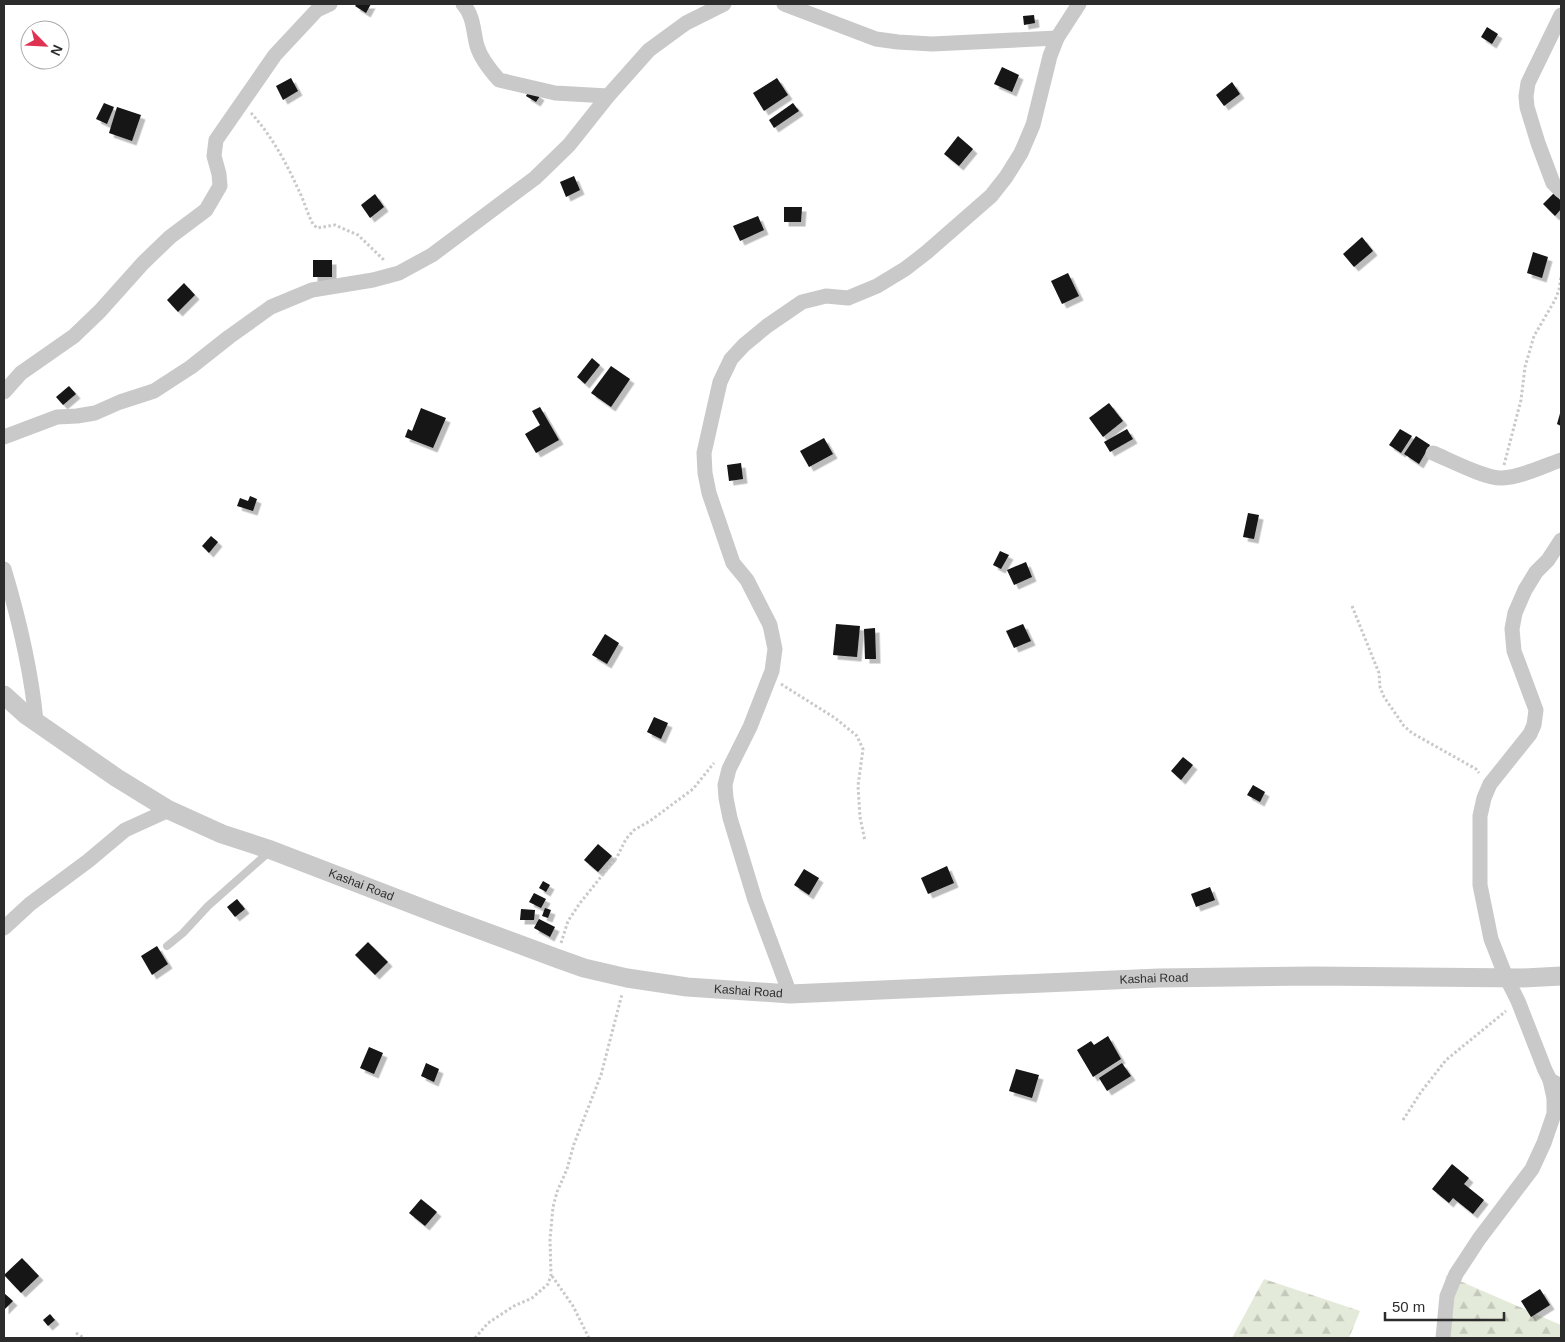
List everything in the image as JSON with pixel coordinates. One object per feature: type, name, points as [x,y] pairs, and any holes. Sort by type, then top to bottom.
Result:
[{"type":"street","points":[[4,392],[21,373],[74,336],[170,237],[206,210],[220,186],[220,174],[214,156],[216,140],[275,55],[317,10],[330,4]]},
{"type":"street","points":[[464,4],[472,18],[482,56],[499,80],[555,93],[608,96]]},
{"type":"street","points":[[4,437],[57,417],[95,413],[120,402],[154,391],[191,367],[271,307],[312,290],[373,280],[399,273],[432,255],[535,178],[568,145],[649,50],[686,23],[724,4]]},
{"type":"street","points":[[784,4],[876,39],[898,42],[932,44],[1057,38]]},
{"type":"street","points":[[790,994],[755,900],[730,818],[726,798],[725,785],[729,770],[750,727],[772,671],[775,649],[770,625],[747,580],[733,563],[709,493],[704,453],[720,382],[732,359],[744,344],[767,326],[802,302],[826,296],[848,298],[877,286],[905,269],[927,252],[991,196],[1006,177],[1024,146],[1032,125],[1050,56],[1057,38],[1080,4]]},
{"type":"street","points":[[1560,4],[1561,10]]},
{"type":"street","points":[[1561,15],[1528,84],[1526,96],[1527,107],[1538,143],[1553,183],[1561,191]]},
{"type":"street","points":[[1433,453],[1485,475],[1501,478],[1517,475],[1561,460]]},
{"type":"street","points":[[1443,1338],[1447,1296],[1456,1274],[1479,1239],[1532,1169],[1554,1114],[1556,1083],[1545,1070],[1491,939],[1480,885],[1480,816],[1484,798],[1490,784],[1530,734],[1534,725],[1536,710],[1514,651],[1512,629],[1525,590],[1536,572],[1548,560],[1561,540]]},
{"type":"street","points":[[4,570],[33,687],[36,721]]},
{"type":"street","name":"Kashai Road","points":[[4,695],[26,715],[73,749],[169,810],[222,834],[271,850],[556,958],[584,968],[626,978],[687,987],[790,994],[1159,978],[1561,976]]},
{"type":"street","points":[[4,928],[30,904],[88,861],[125,830],[169,810]]},
{"type":"lane","points":[[167,946],[184,933],[208,906],[271,850]]},
{"type":"path","points":[[241,103],[261,124],[278,152],[298,189],[313,224],[317,228],[335,225],[358,235],[399,273]]},
{"type":"path","points":[[1501,478],[1521,400],[1525,367],[1534,336],[1555,300],[1561,276]]},
{"type":"path","points":[[1352,606],[1378,674],[1384,697],[1404,726],[1412,733],[1476,769],[1483,778],[1484,798]]},
{"type":"path","points":[[769,678],[835,718],[857,736],[863,749],[858,786],[860,817],[865,841]]},
{"type":"path","points":[[556,958],[568,921],[616,856],[626,839],[634,830],[650,821],[693,789],[716,761]]},
{"type":"path","points":[[475,1338],[488,1324],[514,1306],[532,1298],[548,1284],[551,1275],[550,1239],[555,1200],[574,1144],[601,1076],[626,978]]},
{"type":"path","points":[[1403,1120],[1421,1092],[1446,1060],[1518,1001]]},
{"type":"path","points":[[551,1275],[573,1306],[589,1338]]},
{"type":"path","points":[[76,1333],[84,1338]]},
{"type":"green space","points":[[1446,1275],[1561,1325],[1561,1338],[1440,1338]]},
{"type":"green space","points":[[1264,1279],[1360,1311],[1349,1338],[1232,1338]]},
{"type":"building","points":[[357,4],[371,4],[366,13],[355,6]]},
{"type":"building","points":[[1034,15],[1035,23],[1024,25],[1023,16]]},
{"type":"building","points":[[1487,27],[1498,34],[1492,44],[1481,37]]},
{"type":"building","points":[[1002,67],[1019,75],[1012,92],[994,84]]},
{"type":"building","points":[[291,78],[298,91],[283,100],[276,86]]},
{"type":"building","points":[[777,78],[788,95],[764,111],[753,93]]},
{"type":"building","points":[[1232,82],[1240,94],[1224,106],[1216,95]]},
{"type":"building","points":[[530,89],[540,96],[536,102],[526,96]]},
{"type":"building","points":[[104,103],[114,107],[107,124],[96,119]]},
{"type":"building","points":[[793,103],[799,111],[774,128],[769,120]]},
{"type":"building","points":[[117,107],[141,115],[132,141],[109,133]]},
{"type":"building","points":[[958,136],[973,149],[959,166],[944,154]]},
{"type":"building","points":[[574,176],[580,190],[566,197],[560,182]]},
{"type":"building","points":[[1554,193],[1561,201],[1561,209],[1555,216],[1543,204]]},
{"type":"building","points":[[375,194],[384,207],[370,218],[361,205]]},
{"type":"building","points":[[784,207],[802,207],[801,222],[784,222]]},
{"type":"building","points":[[758,216],[764,230],[740,241],[733,226]]},
{"type":"building","points":[[1362,237],[1373,251],[1354,267],[1343,254]]},
{"type":"building","points":[[1533,252],[1548,257],[1542,278],[1527,273]]},
{"type":"building","points":[[313,260],[332,260],[332,277],[313,277]]},
{"type":"building","points":[[1068,273],[1079,296],[1062,304],[1051,281]]},
{"type":"building","points":[[184,283],[195,295],[178,312],[167,300]]},
{"type":"building","points":[[592,358],[600,365],[585,384],[577,377]]},
{"type":"building","points":[[611,366],[630,379],[611,407],[591,393]]},
{"type":"building","points":[[69,386],[76,394],[63,405],[56,397]]},
{"type":"building","points":[[1109,403],[1123,421],[1103,437],[1089,418]]},
{"type":"building","points":[[540,407],[559,440],[536,453],[525,434],[540,425],[532,411]]},
{"type":"building","points":[[421,408],[446,418],[433,448],[405,437],[408,429],[412,431]]},
{"type":"building","points":[[1561,410],[1561,426],[1557,424]]},
{"type":"building","points":[[1127,429],[1133,439],[1110,452],[1104,442]]},
{"type":"building","points":[[1400,429],[1412,436],[1401,453],[1389,445]]},
{"type":"building","points":[[1416,436],[1430,445],[1419,464],[1404,454]]},
{"type":"building","points":[[824,438],[833,454],[809,467],[800,451]]},
{"type":"building","points":[[741,463],[743,479],[729,481],[727,465]]},
{"type":"building","points":[[250,496],[257,499],[253,511],[237,506],[240,498],[248,501]]},
{"type":"building","points":[[1248,513],[1259,515],[1254,539],[1243,537]]},
{"type":"building","points":[[211,536],[218,542],[209,553],[202,546]]},
{"type":"building","points":[[1000,551],[1009,555],[1001,569],[993,565]]},
{"type":"building","points":[[1026,562],[1032,577],[1014,585],[1007,570]]},
{"type":"building","points":[[836,624],[860,626],[857,657],[833,655]]},
{"type":"building","points":[[1023,624],[1031,641],[1014,648],[1006,631]]},
{"type":"building","points":[[875,628],[876,659],[865,659],[864,629]]},
{"type":"building","points":[[605,634],[619,643],[607,664],[592,655]]},
{"type":"building","points":[[654,717],[668,723],[661,739],[647,732]]},
{"type":"building","points":[[1183,757],[1193,765],[1181,780],[1171,771]]},
{"type":"building","points":[[1253,785],[1265,792],[1260,802],[1247,795]]},
{"type":"building","points":[[598,844],[612,856],[598,872],[584,860]]},
{"type":"building","points":[[947,866],[954,883],[928,894],[921,878]]},
{"type":"building","points":[[804,869],[819,878],[809,895],[794,885]]},
{"type":"building","points":[[543,881],[550,885],[546,892],[539,888]]},
{"type":"building","points":[[1210,887],[1215,900],[1196,907],[1191,894]]},
{"type":"building","points":[[534,893],[546,899],[541,908],[529,902]]},
{"type":"building","points":[[237,899],[245,909],[235,917],[227,907]]},
{"type":"building","points":[[545,908],[551,910],[548,918],[542,916]]},
{"type":"building","points":[[521,909],[535,910],[534,920],[520,920]]},
{"type":"building","points":[[539,919],[555,927],[550,937],[534,928]]},
{"type":"building","points":[[368,942],[388,962],[375,975],[355,955]]},
{"type":"building","points":[[157,946],[168,964],[152,975],[141,956]]},
{"type":"building","points":[[1108,1036],[1121,1059],[1093,1077],[1077,1050],[1091,1041],[1094,1045]]},
{"type":"building","points":[[369,1047],[383,1053],[374,1074],[360,1068]]},
{"type":"building","points":[[426,1063],[439,1069],[434,1082],[421,1076]]},
{"type":"building","points":[[1122,1063],[1131,1076],[1107,1091],[1099,1078]]},
{"type":"building","points":[[1016,1069],[1039,1075],[1032,1098],[1009,1091]]},
{"type":"building","points":[[1452,1164],[1469,1178],[1464,1184],[1484,1200],[1473,1214],[1453,1198],[1449,1203],[1432,1189]]},
{"type":"building","points":[[421,1199],[437,1212],[425,1226],[409,1213]]},
{"type":"building","points":[[22,1258],[39,1276],[21,1293],[4,1275]]},
{"type":"building","points":[[1540,1289],[1550,1305],[1531,1317],[1521,1301]]},
{"type":"building","points":[[4,1293],[13,1301],[4,1310]]},
{"type":"building","points":[[50,1314],[55,1320],[48,1326],[43,1320]]}]
